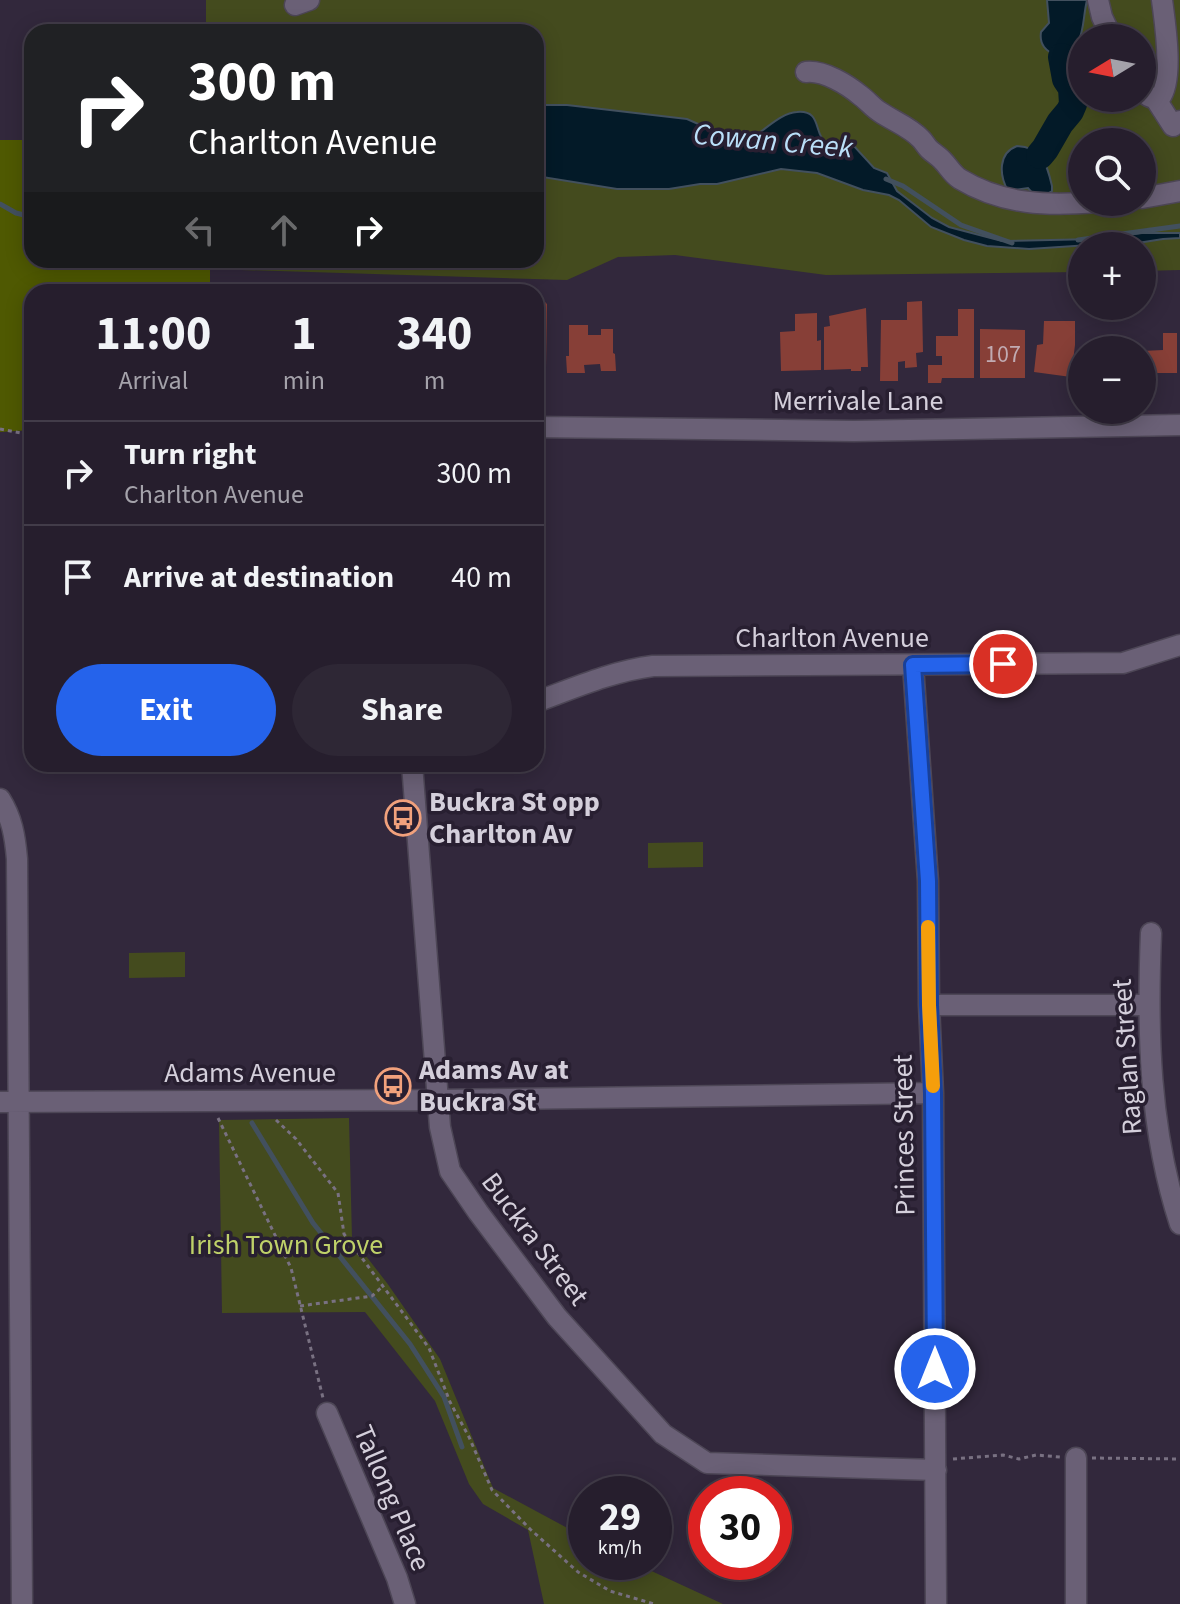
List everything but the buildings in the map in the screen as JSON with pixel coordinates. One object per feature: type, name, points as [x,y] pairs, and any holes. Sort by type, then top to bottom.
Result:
[{"type":"street","points":[[1098,0],[1105,24]]},
{"type":"street","points":[[1156,97],[1160,98],[1164,93],[1167,72],[1162,0]]},
{"type":"street","points":[[806,72],[814,71],[860,94],[879,112],[915,134],[958,178],[1006,199],[1045,204],[1068,203]]},
{"type":"street","points":[[1156,102],[1178,126]]},
{"type":"street","points":[[1156,195],[1180,191]]},
{"type":"street","name":"Merrivale Lane","points":[[544,427],[854,431],[1180,425]]},
{"type":"street","name":"Charlton Avenue","points":[[544,699],[618,673],[653,666],[1123,663],[1180,645]]},
{"type":"street","name":"Princes Street","points":[[913,665],[928,881],[940,1464],[936,1604]]},
{"type":"street","name":"Buckra Street","points":[[413,772],[437,1100],[450,1171],[557,1317],[663,1434],[707,1463],[940,1464]]},
{"type":"street","points":[[0,799],[12,823],[17,859],[9,1102],[22,1604]]},
{"type":"street","name":"Raglan Street","points":[[1151,933],[1148,1005],[1151,1080],[1162,1153],[1180,1224]]},
{"type":"street","points":[[929,1005],[1148,1005]]},
{"type":"street","name":"Adams Avenue","points":[[9,1102],[933,1093]]},
{"type":"street","name":"Tallong Place","points":[[327,1413],[397,1578],[405,1604]]},
{"type":"street","points":[[1076,1458],[1076,1604]]},
{"type":"path","points":[[0,429],[24,434]]},
{"type":"path","points":[[206,1101],[219,1120],[291,1268],[327,1413]]},
{"type":"path","points":[[256,1101],[296,1139],[338,1193],[344,1234],[429,1348],[450,1402],[492,1490],[578,1572],[610,1591],[654,1604]]},
{"type":"path","points":[[300,1306],[372,1296],[383,1286]]},
{"type":"path","points":[[940,1464],[1003,1455],[1019,1459],[1036,1455],[1180,1459]]},
{"type":"green space","points":[[206,0],[1180,0],[1180,270],[1156,271],[1156,232],[1068,232],[1068,272],[826,275],[675,255],[618,257],[567,280],[210,269],[544,268],[544,24],[206,24]]},
{"type":"green space","points":[[0,140],[24,140],[24,268],[210,268],[210,284],[24,284],[24,430],[0,432]]},
{"type":"green space","points":[[703,842],[703,867],[648,868],[648,843]]},
{"type":"green space","points":[[185,952],[185,977],[129,978],[129,953]]},
{"type":"green space","name":"Irish Town Grove","points":[[349,1118],[352,1238],[440,1359],[493,1488],[568,1528],[568,1580],[671,1580],[723,1604],[544,1604],[528,1530],[483,1504],[469,1484],[435,1401],[365,1312],[222,1313],[219,1120]]},
{"type":"water","points":[[1047,0],[1087,0],[1083,24],[1068,24],[1067,53],[1057,56],[1042,44],[1041,32],[1049,23]]},
{"type":"water","points":[[544,105],[687,119],[714,131],[747,140],[790,113],[807,113],[813,117],[828,144],[854,146],[874,168],[887,173],[897,191],[949,227],[1002,241],[1068,240],[1068,246],[1029,249],[987,246],[964,240],[931,227],[889,195],[863,190],[817,173],[781,169],[717,184],[669,189],[617,189],[544,177]]},
{"type":"water","points":[[1017,146],[1032,150],[1042,158],[1052,191],[1035,196],[1028,188],[1008,191],[1003,178],[1003,159]]},
{"type":"water","points":[[1156,233],[1180,233],[1180,238],[1156,240]]},
{"type":"waterway","points":[[1040,155],[1073,104],[1072,88],[1066,79],[1062,57]]},
{"type":"waterway","name":"Cowan Creek","points":[[886,179],[903,186],[961,225],[1012,243]]},
{"type":"waterway","name":"Cowan Creek","points":[[0,204],[24,215]]},
{"type":"waterway","name":"Cowan Creek","points":[[1136,232],[1180,226]]},
{"type":"waterway","points":[[252,1123],[313,1223],[410,1344],[444,1397],[462,1447]]},
{"type":"slow traffic","points":[[928,927],[933,1086]]},
{"type":"place","name":"Buckra St opp Charlton Av","points":[[403,818]]},
{"type":"place","name":"Adams Av at Buckra St","points":[[393,1086]]},
{"type":"route","points":[[935,1369],[928,881],[913,665],[1003,664]]}]
